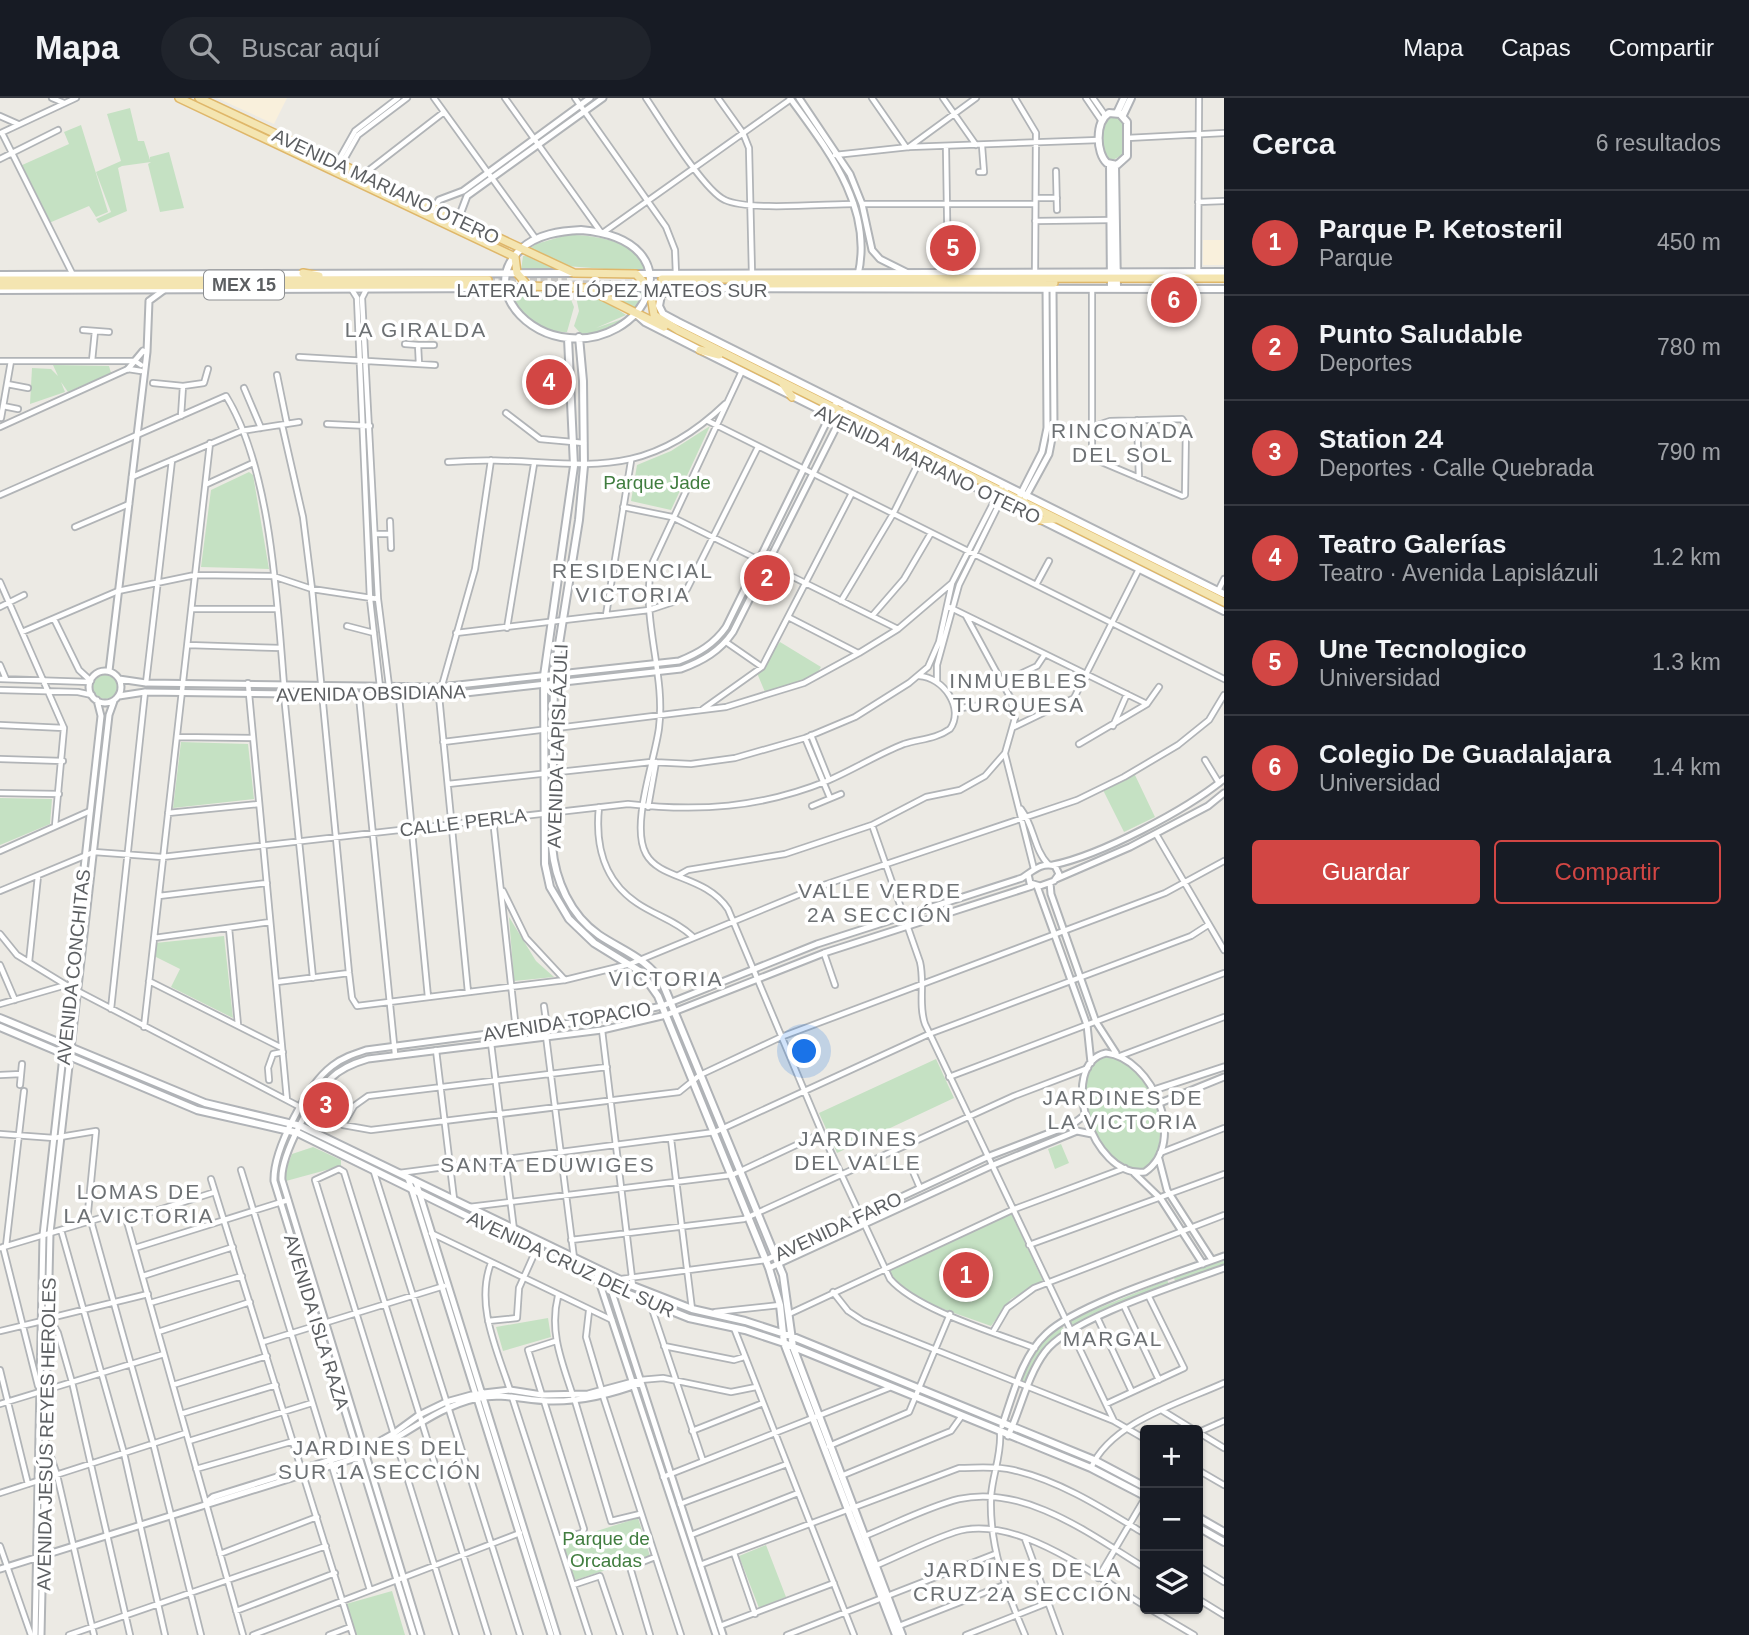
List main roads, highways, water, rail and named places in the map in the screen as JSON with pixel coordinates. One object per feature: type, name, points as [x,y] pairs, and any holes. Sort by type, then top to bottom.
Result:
[{"type":"main road","name":"AVENIDA MARIANO OTERO","points":[[179,98],[335,171],[358,177],[432,212],[459,220],[574,273]]},
{"type":"main road","name":"AVENIDA MARIANO OTERO","points":[[199,98],[339,163],[358,177]]},
{"type":"main road","points":[[1120,114],[1124,98]]},
{"type":"main road","points":[[1113,165],[1101,157],[1103,117],[1120,114],[1131,98]]},
{"type":"main road","points":[[1113,165],[1127,156],[1127,122],[1120,114]]},
{"type":"main road","points":[[1113,165],[1113,228]]},
{"type":"main road","points":[[1113,165],[1114,281]]},
{"type":"main road","name":"AVENIDA MARIANO OTERO","points":[[432,212],[455,228],[515,257]]},
{"type":"main road","points":[[568,231],[602,232],[615,236],[641,253],[650,274],[650,289],[635,313],[608,332],[579,340],[569,341],[530,326],[515,312],[505,289],[507,273],[521,250],[536,239],[568,231]]},
{"type":"main road","points":[[515,257],[517,273],[533,288]]},
{"type":"main road","name":"LATERAL DE LÓPEZ MATEOS SUR","points":[[0,288],[366,290],[490,282],[507,273],[574,273],[650,274],[670,289],[859,282],[909,274],[1035,272],[1047,283],[1092,289],[1114,281],[1198,272],[1224,272]]},
{"type":"main road","points":[[303,273],[337,280]]},
{"type":"main road","name":"LATERAL DE LÓPEZ MATEOS SUR","points":[[71,277],[303,273],[490,282],[505,289],[650,289],[676,274],[752,274],[859,282]]},
{"type":"main road","points":[[173,280],[192,274]]},
{"type":"main road","name":"AVENIDA MARIANO OTERO","points":[[636,274],[650,289],[653,312],[660,320],[716,341],[944,473],[1002,492]]},
{"type":"main road","name":"MEX 15","points":[[0,278],[490,282]]},
{"type":"main road","points":[[661,281],[1224,281]]},
{"type":"main road","name":"LATERAL DE LÓPEZ MATEOS SUR","points":[[1114,281],[1224,289]]},
{"type":"main road","name":"MEX 15","points":[[0,288],[490,282]]},
{"type":"main road","points":[[239,290],[266,285]]},
{"type":"main road","name":"AVENIDA MARIANO OTERO","points":[[586,288],[635,313],[678,326],[702,347],[792,397],[834,408]]},
{"type":"main road","points":[[670,289],[661,295],[659,306],[663,314],[678,326]]},
{"type":"main road","name":"AVENIDA MARIANO OTERO","points":[[635,313],[645,322],[731,358],[834,408]]},
{"type":"main road","name":"AVENIDA LAPISLÁZULI","points":[[579,340],[583,466],[579,520],[561,620],[555,675],[553,856],[568,900],[587,926],[641,959],[657,974],[671,1003],[775,1255],[786,1287],[793,1347],[814,1418]]},
{"type":"main road","name":"AVENIDA LAPISLÁZULI","points":[[569,341],[574,466],[569,518],[550,622],[544,676],[545,864],[558,903],[585,936],[630,964],[648,979],[662,1006],[766,1259],[780,1305],[784,1343],[814,1418]]},
{"type":"main road","points":[[702,347],[716,341]]},
{"type":"main road","points":[[782,383],[792,397]]},
{"type":"main road","name":"AVENIDA MARIANO OTERO","points":[[843,413],[1224,602]]},
{"type":"main road","name":"AVENIDA MARIANO OTERO","points":[[843,413],[1002,492]]},
{"type":"main road","points":[[942,462],[944,473]]},
{"type":"main road","name":"AVENIDA MARIANO OTERO","points":[[1020,501],[1041,520],[1224,611]]},
{"type":"main road","name":"AVENIDA MARIANO OTERO","points":[[1020,501],[1221,592]]},
{"type":"main road","points":[[1041,520],[1056,519]]},
{"type":"main road","name":"AVENIDA CRUZ DEL SUR","points":[[0,1018],[205,1103],[291,1127]]},
{"type":"main road","name":"AVENIDA CRUZ DEL SUR","points":[[0,1027],[197,1110],[300,1129],[633,1286],[692,1309],[791,1336],[1094,1460],[1140,1483]]},
{"type":"main road","name":"AVENIDA CRUZ DEL SUR","points":[[300,1129],[411,1189],[609,1286],[689,1318],[784,1343],[888,1388],[1091,1468],[1140,1494]]},
{"type":"main road","points":[[814,1418],[840,1476],[849,1508],[864,1536],[896,1635]]},
{"type":"main road","points":[[814,1418],[884,1597],[902,1635]]},
{"type":"main road","points":[[1203,1520],[1224,1532]]},
{"type":"main road","points":[[1203,1530],[1224,1542]]},
{"type":"tunnel","points":[[488,280],[567,280]]},
{"type":"tunnel","points":[[562,284],[662,283]]},
{"type":"tunnel","points":[[488,285],[529,284]]},
{"type":"place","name":"Une Tecnologico","points":[[953,248]]},
{"type":"place","name":"Colegio De Guadalajara","points":[[1174,300]]},
{"type":"place","name":"Teatro Galerías","points":[[549,382]]},
{"type":"place","name":"Punto Saludable","points":[[767,578]]},
{"type":"place","name":"Station 24","points":[[326,1105]]},
{"type":"place","name":"Parque P. Ketosteril","points":[[966,1275]]},
{"type":"district","name":"LA GIRALDA","points":[[416,330]]},
{"type":"district","name":"RINCONADA DEL SOL","points":[[1123,443]]},
{"type":"district","name":"RESIDENCIAL VICTORIA","points":[[633,583]]},
{"type":"district","name":"INMUEBLES TURQUESA","points":[[1019,693]]},
{"type":"district","name":"VALLE VERDE 2A SECCIÓN","points":[[880,903]]},
{"type":"district","name":"VICTORIA","points":[[666,979]]},
{"type":"district","name":"JARDINES DE LA VICTORIA","points":[[1123,1110]]},
{"type":"district","name":"JARDINES DEL VALLE","points":[[858,1151]]},
{"type":"district","name":"SANTA EDUWIGES","points":[[548,1165]]},
{"type":"district","name":"LOMAS DE LA VICTORIA","points":[[139,1204]]},
{"type":"district","name":"MARGAL","points":[[1113,1339]]},
{"type":"district","name":"JARDINES DEL SUR 1A SECCIÓN","points":[[380,1460]]},
{"type":"district","name":"JARDINES DE LA CRUZ 2A SECCIÓN","points":[[1023,1582]]},
{"type":"park label","name":"Parque Jade","points":[[657,482]]},
{"type":"park label","name":"Parque de Orcadas","points":[[606,1549]]}]
